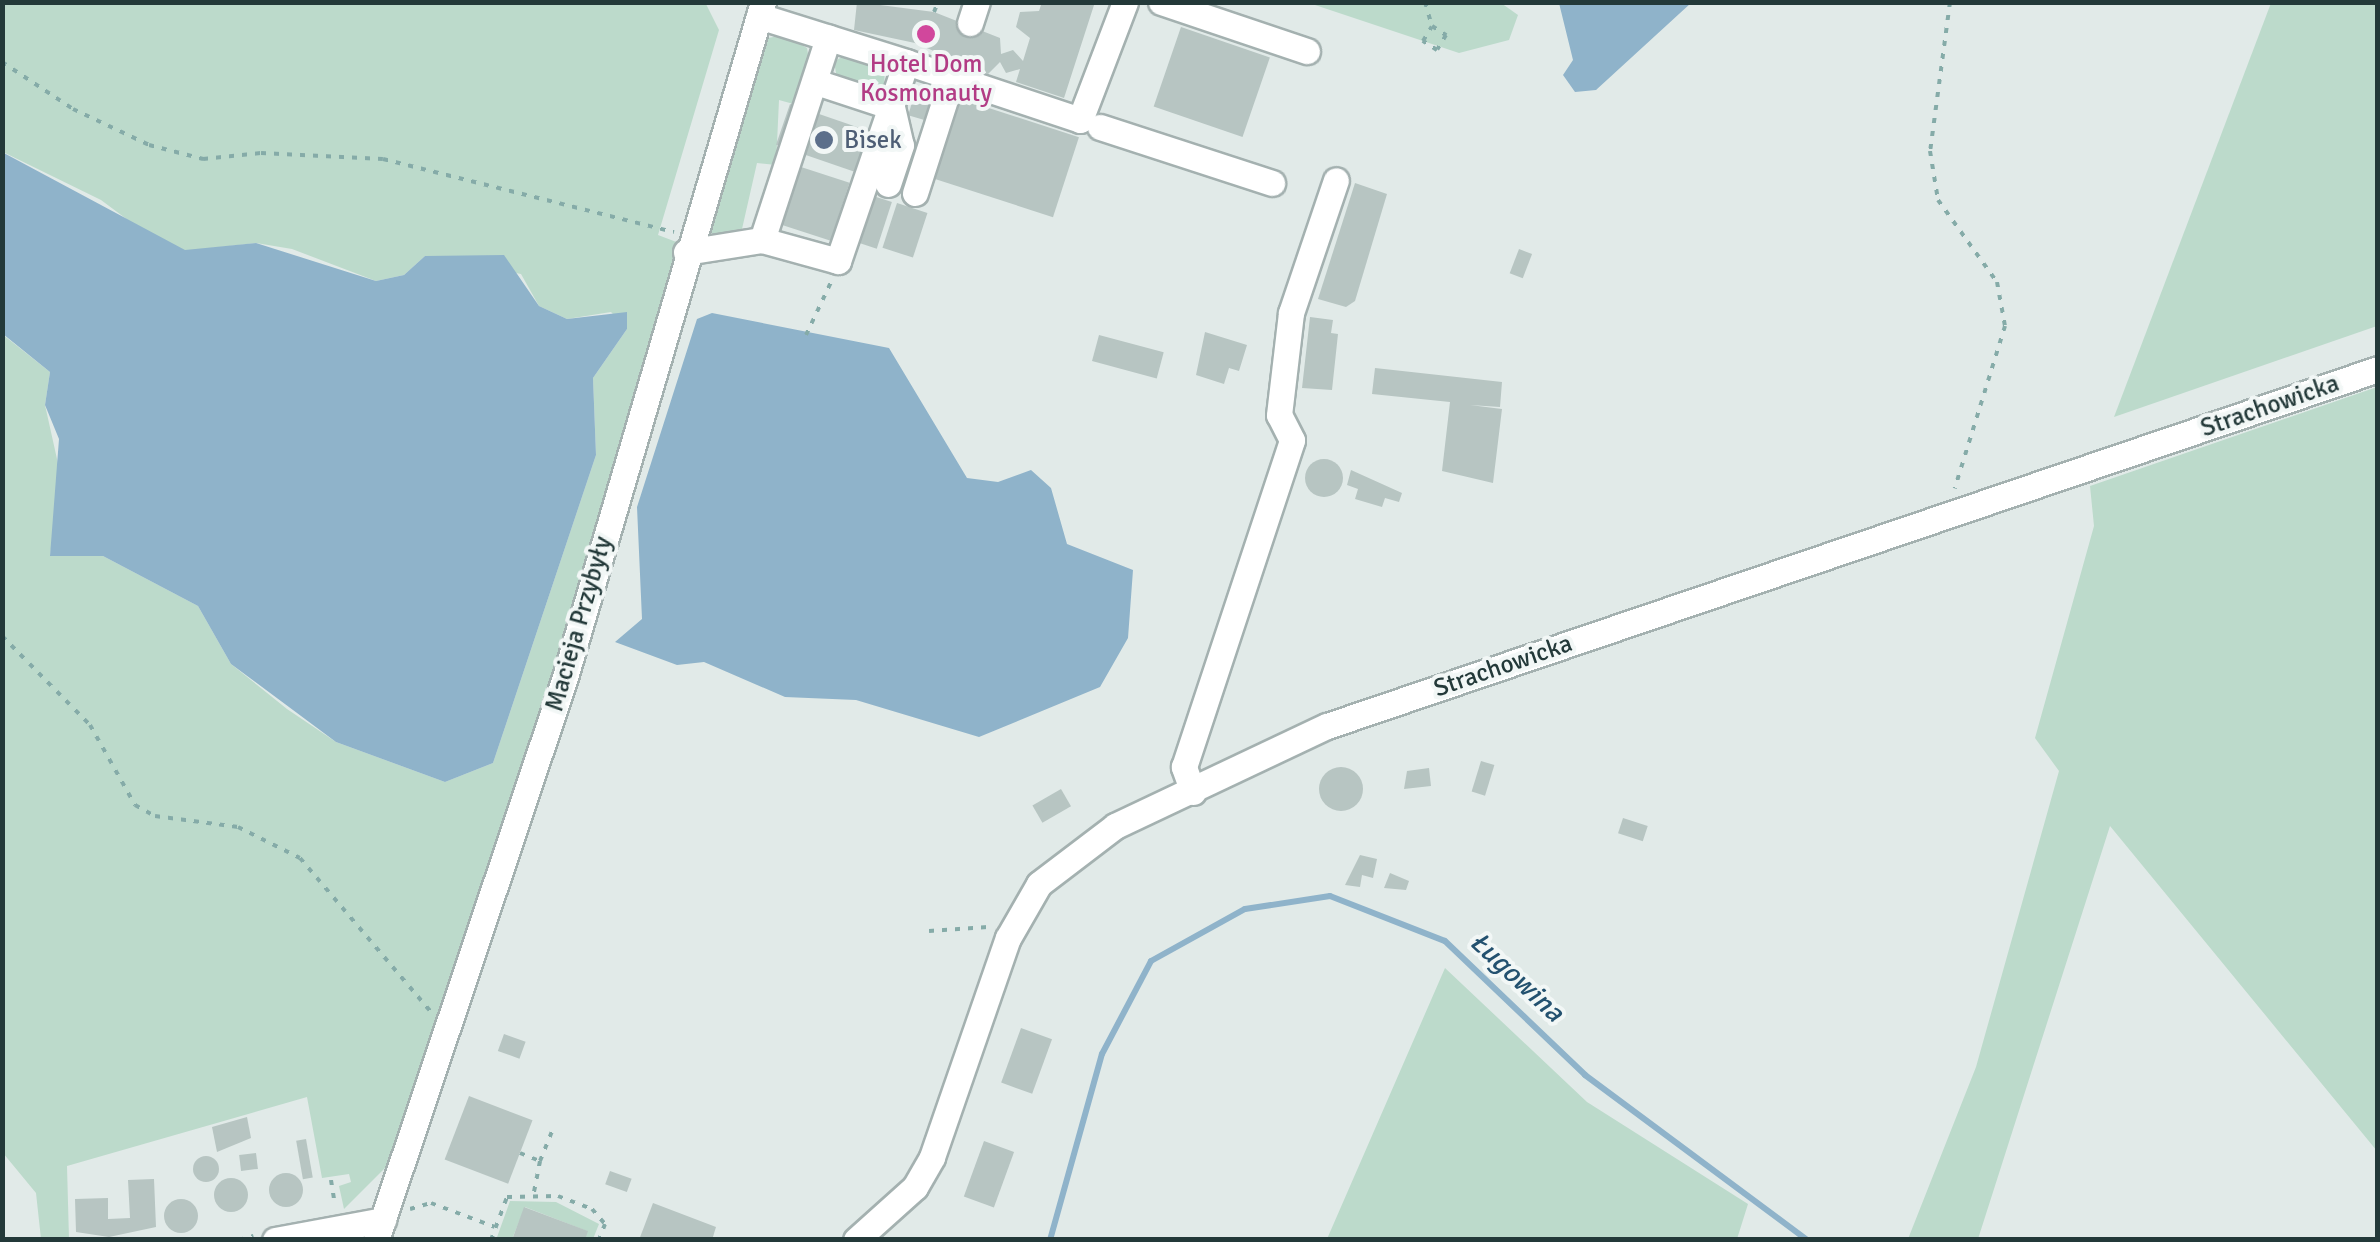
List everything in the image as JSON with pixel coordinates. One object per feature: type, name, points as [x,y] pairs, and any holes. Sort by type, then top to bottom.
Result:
[{"type":"street","points":[[761,9],[828,38],[1080,120],[1125,2]]},
{"type":"street","points":[[1161,2],[1307,51]]},
{"type":"street","name":"Macieja Przybyły","points":[[387,1223],[448,1022],[566,677],[688,245],[761,9]]},
{"type":"street","points":[[762,240],[828,38]]},
{"type":"street","points":[[688,245],[762,240],[838,261],[906,62]]},
{"type":"street","points":[[915,193],[952,78]]},
{"type":"street","points":[[816,82],[892,107]]},
{"type":"street","points":[[888,184],[901,145],[892,107]]},
{"type":"street","points":[[1100,127],[1272,183]]},
{"type":"street","points":[[1192,792],[1184,767],[1292,440],[1279,415],[1291,313],[1336,180]]},
{"type":"street","name":"Strachowicka","points":[[856,1240],[907,1196],[932,1157],[1012,931],[1039,884],[1072,856],[1327,726],[2378,369]]},
{"type":"street","points":[[275,1240],[387,1223]]},
{"type":"path","points":[[934,12],[938,2]]},
{"type":"path","points":[[1425,2],[1432,26],[1446,36],[1437,50],[1423,41],[1432,26]]},
{"type":"path","points":[[1945,516],[2006,326],[1997,282],[1938,200],[1930,151],[1950,2]]},
{"type":"path","points":[[2,62],[73,109],[148,145],[202,160],[261,153],[383,160],[688,245]]},
{"type":"path","points":[[805,335],[822,295]]},
{"type":"path","points":[[2,636],[90,726],[135,805],[155,816],[238,827],[300,858],[403,982],[448,1022]]},
{"type":"path","points":[[930,931],[1012,931]]},
{"type":"path","points":[[532,1196],[553,1128]]},
{"type":"path","points":[[520,1153],[540,1161]]},
{"type":"path","points":[[331,1180],[336,1216]]},
{"type":"path","points":[[491,1240],[507,1196],[532,1196],[592,1209],[605,1224],[599,1240]]},
{"type":"path","points":[[387,1223],[430,1203],[495,1228]]},
{"type":"green space","points":[[705,2],[719,30],[658,235],[679,243],[543,716],[389,1164],[344,1209],[339,1186],[351,1182],[349,1174],[322,1178],[307,1097],[67,1166],[69,1239],[41,1239],[36,1193],[3,1153],[2,334],[50,372],[45,405],[61,477],[50,556],[103,556],[198,606],[231,664],[287,709],[336,742],[445,782],[493,763],[596,455],[593,378],[627,329],[611,312],[567,319],[539,306],[521,274],[425,256],[404,275],[376,281],[292,249],[256,243],[185,251],[152,238],[101,200],[3,152],[3,3]]},
{"type":"green space","points":[[1309,3],[1501,3],[1518,15],[1509,40],[1459,53]]},
{"type":"green space","points":[[2271,3],[2377,3],[2377,326],[2114,417]]},
{"type":"green space","points":[[784,35],[807,48],[810,66],[797,105],[779,100],[776,165],[757,163],[742,229],[712,234],[707,228],[768,38]]},
{"type":"green space","points":[[846,54],[885,67],[884,86],[837,78],[834,62]]},
{"type":"green space","points":[[2377,387],[2377,1151],[2110,826],[1978,1239],[1908,1239],[1976,1067],[2059,771],[2035,738],[2094,526],[2090,486]]},
{"type":"green space","points":[[1445,968],[1587,1102],[1748,1204],[1737,1239],[1327,1239]]},
{"type":"green space","points":[[510,1201],[556,1202],[599,1224],[593,1239],[585,1239],[587,1231],[525,1207],[512,1239],[496,1240]]},
{"type":"water","points":[[1559,2],[1691,3],[1596,90],[1575,92],[1563,75],[1573,60]]},
{"type":"water","points":[[2,152],[185,250],[256,243],[376,281],[404,275],[425,256],[504,255],[539,306],[567,319],[627,312],[627,329],[593,378],[596,455],[493,763],[445,782],[336,742],[231,664],[198,606],[103,556],[50,556],[59,439],[45,405],[50,372],[3,334]]},
{"type":"water","points":[[712,313],[889,348],[967,478],[998,482],[1031,470],[1051,488],[1067,544],[1133,570],[1128,638],[1100,687],[979,737],[856,700],[785,697],[704,662],[677,665],[615,642],[642,619],[637,507],[697,319]]},
{"type":"building","points":[[857,2],[934,12],[1000,38],[1001,54],[1013,50],[1023,61],[1030,38],[1016,27],[1020,12],[1039,11],[1042,2],[1095,2],[1064,98],[1016,82],[1020,69],[1006,73],[1000,62],[988,74],[915,43],[854,30]]},
{"type":"building","points":[[1181,27],[1270,58],[1243,137],[1154,106]]},
{"type":"building","points":[[914,96],[930,101],[924,120],[908,115]]},
{"type":"building","points":[[961,99],[1079,137],[1053,217],[935,179]]},
{"type":"building","points":[[790,104],[887,138],[873,178],[776,145]]},
{"type":"building","points":[[801,167],[850,183],[831,241],[782,225]]},
{"type":"building","points":[[1355,183],[1387,194],[1355,301],[1346,307],[1318,299]]},
{"type":"building","points":[[870,195],[892,202],[877,249],[855,242]]},
{"type":"building","points":[[897,203],[927,213],[913,258],[882,248]]},
{"type":"building","points":[[1519,249],[1532,254],[1523,278],[1510,273]]},
{"type":"building","points":[[1310,317],[1333,320],[1331,333],[1338,334],[1332,390],[1302,388]]},
{"type":"building","points":[[1205,332],[1247,345],[1239,371],[1229,368],[1224,384],[1196,375]]},
{"type":"building","points":[[1099,335],[1164,352],[1157,378],[1092,361]]},
{"type":"building","points":[[1375,368],[1502,382],[1500,407],[1470,405],[1502,409],[1493,483],[1442,471],[1450,402],[1372,394]]},
{"type":"building","points":[[1324,459],[1337,465],[1343,478],[1337,491],[1324,497],[1311,491],[1305,478],[1311,465]]},
{"type":"building","points":[[1351,470],[1402,493],[1399,502],[1385,498],[1382,507],[1355,499],[1358,489],[1347,485]]},
{"type":"building","points":[[1481,761],[1494,765],[1485,796],[1472,792]]},
{"type":"building","points":[[1341,767],[1357,773],[1363,789],[1357,805],[1341,811],[1325,805],[1319,789],[1325,773]]},
{"type":"building","points":[[1429,768],[1431,786],[1404,789],[1407,771]]},
{"type":"building","points":[[1061,789],[1071,806],[1042,823],[1032,806]]},
{"type":"building","points":[[1623,818],[1648,826],[1643,841],[1618,833]]},
{"type":"building","points":[[1360,855],[1377,859],[1373,878],[1362,875],[1360,887],[1345,885]]},
{"type":"building","points":[[1390,873],[1409,881],[1406,890],[1384,888]]},
{"type":"building","points":[[1021,1028],[1052,1039],[1032,1094],[1001,1083]]},
{"type":"building","points":[[504,1034],[526,1042],[519,1059],[498,1051]]},
{"type":"building","points":[[469,1096],[532,1120],[508,1184],[445,1159]]},
{"type":"building","points":[[247,1117],[251,1138],[217,1152],[212,1127]]},
{"type":"building","points":[[306,1139],[313,1177],[303,1179],[296,1141]]},
{"type":"building","points":[[984,1141],[1014,1152],[994,1207],[964,1196]]},
{"type":"building","points":[[256,1153],[258,1169],[241,1171],[239,1155]]},
{"type":"building","points":[[206,1156],[215,1160],[219,1169],[215,1178],[206,1182],[197,1178],[193,1169],[197,1160]]},
{"type":"building","points":[[610,1171],[632,1179],[627,1192],[605,1184]]},
{"type":"building","points":[[286,1173],[298,1178],[303,1190],[298,1202],[286,1207],[274,1202],[269,1190],[274,1178]]},
{"type":"building","points":[[231,1178],[243,1183],[248,1195],[243,1207],[231,1212],[219,1207],[214,1195],[219,1183]]},
{"type":"building","points":[[154,1179],[156,1227],[109,1237],[76,1232],[75,1199],[108,1198],[108,1219],[130,1218],[128,1180]]},
{"type":"building","points":[[181,1199],[193,1204],[198,1216],[193,1228],[181,1233],[169,1228],[164,1216],[169,1204]]},
{"type":"building","points":[[653,1203],[716,1227],[712,1240],[639,1240]]},
{"type":"building","points":[[524,1207],[588,1231],[585,1240],[512,1240]]},
{"type":"waterway","name":"Ługowina","points":[[1050,1240],[1102,1054],[1151,961],[1245,909],[1330,896],[1445,941],[1585,1075],[1807,1240]]},
{"type":"place","name":"Hotel Dom Kosmonauty","points":[[926,34]]},
{"type":"place","name":"Bisek","points":[[824,140]]}]
